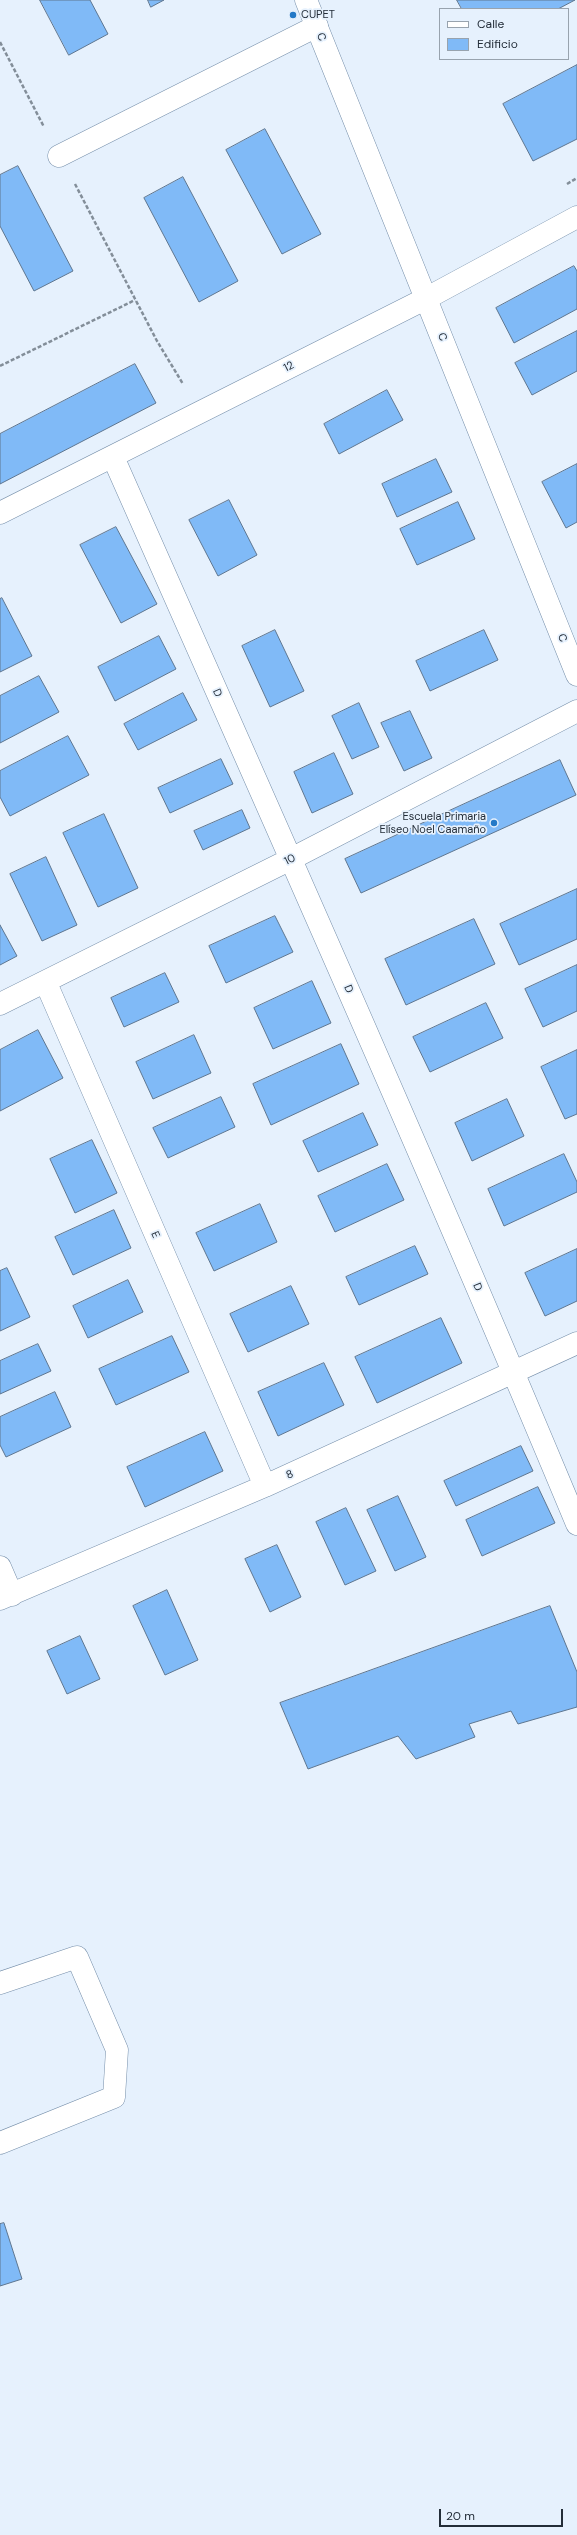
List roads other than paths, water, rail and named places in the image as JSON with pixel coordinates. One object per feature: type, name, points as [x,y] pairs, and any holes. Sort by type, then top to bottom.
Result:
[{"type":"street","name":"C","points":[[306,0],[427,298],[577,675]]},
{"type":"street","points":[[60,156],[317,26]]},
{"type":"street","name":"12","points":[[0,514],[427,298],[577,217]]},
{"type":"street","name":"D","points":[[113,457],[291,859],[514,1373],[577,1524]]},
{"type":"street","name":"10","points":[[0,1004],[46,983],[291,859],[577,711]]},
{"type":"street","name":"E","points":[[46,983],[265,1486]]},
{"type":"street","name":"8","points":[[6,1597],[265,1486],[577,1343]]},
{"type":"street","points":[[0,1568],[6,1597]]},
{"type":"street","points":[[0,1982],[77,1957],[117,2050],[114,2097],[0,2143]]},
{"type":"place","name":"CUPET","points":[[293,15]]},
{"type":"place","name":"Escuela Primaria Elíseo Noel Caamaño","points":[[494,823]]}]
